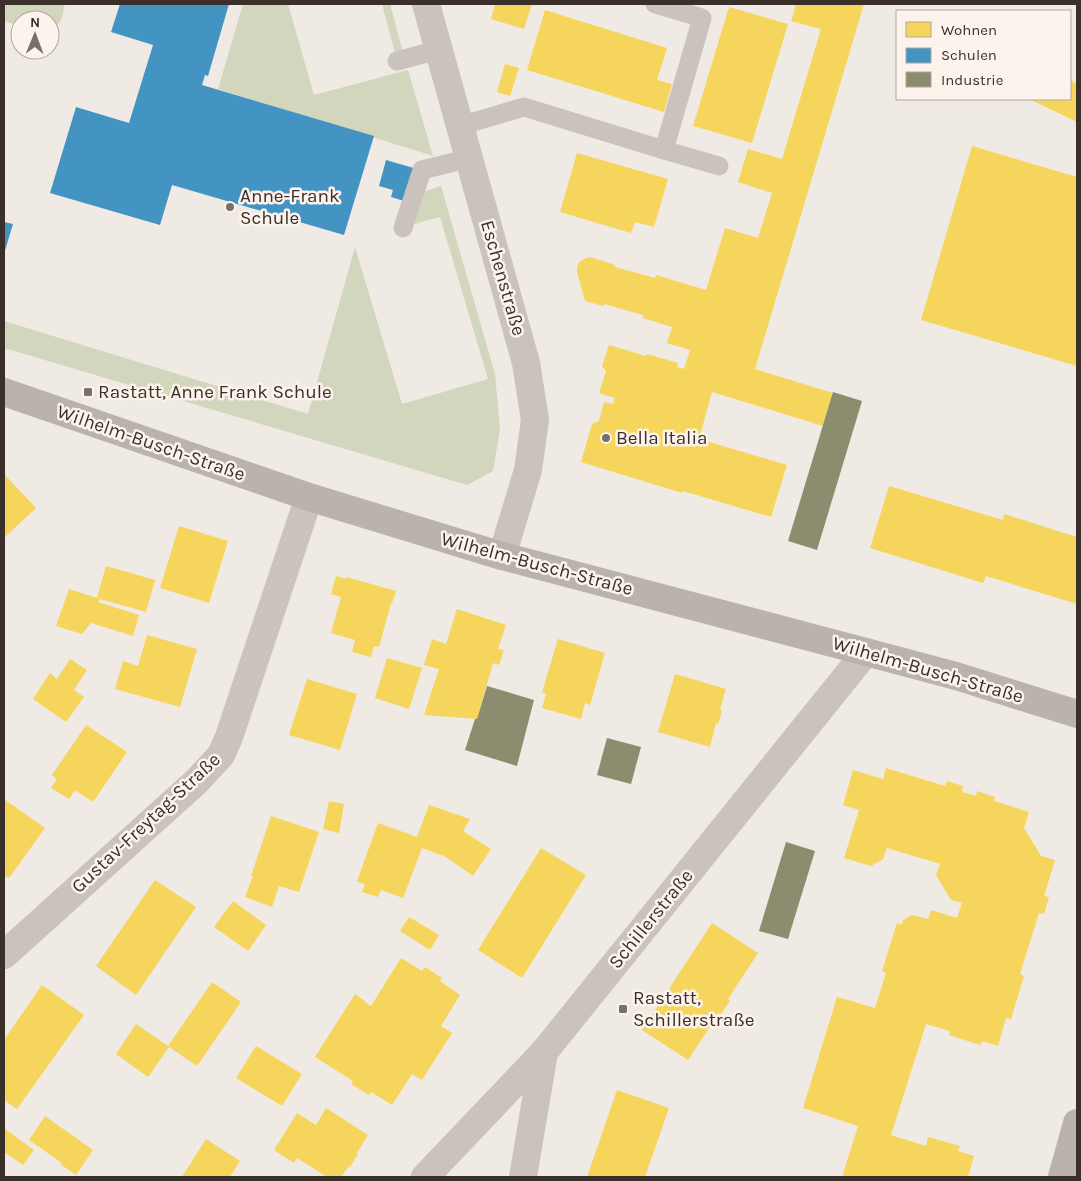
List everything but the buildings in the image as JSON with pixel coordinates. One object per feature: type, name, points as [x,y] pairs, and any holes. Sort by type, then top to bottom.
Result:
[{"type":"main road","name":"Wilhelm-Busch-Straße","points":[[4,392],[309,497],[502,556],[956,676],[1077,714]]},
{"type":"main road","points":[[1062,1177],[1077,1123]]},
{"type":"street","name":"Eschenstraße","points":[[426,4],[526,363],[535,420],[528,470],[502,556]]},
{"type":"street","name":"Gustav-Freytag-Straße","points":[[4,955],[196,781],[221,755],[229,737],[309,497]]},
{"type":"street","name":"Schillerstraße","points":[[425,1177],[544,1052],[866,652]]},
{"type":"street","points":[[523,1177],[544,1052]]},
{"type":"lane","points":[[655,4],[702,18],[664,150]]},
{"type":"lane","points":[[397,61],[438,50]]},
{"type":"lane","points":[[460,126],[524,107],[719,166]]},
{"type":"lane","points":[[403,228],[422,170],[470,158]]},
{"type":"green space","points":[[4,4],[65,4],[60,22],[60,10],[10,10],[10,23],[4,21]]},
{"type":"green space","points":[[243,4],[288,4],[314,95],[408,70],[433,156],[218,89]]},
{"type":"green space","points":[[382,4],[390,4],[403,52],[395,53]]},
{"type":"green space","points":[[441,186],[495,374],[500,429],[493,471],[467,485],[4,348],[4,321],[308,414],[355,247],[402,404],[488,379],[440,217],[410,225],[422,192]]},
{"type":"place","name":"Anne-Frank Schule","points":[[230,207]]},
{"type":"place","name":"Rastatt, Anne Frank Schule","points":[[88,392]]},
{"type":"place","name":"Bella Italia","points":[[606,438]]},
{"type":"place","name":"Rastatt, Schillerstraße","points":[[623,1009]]}]
